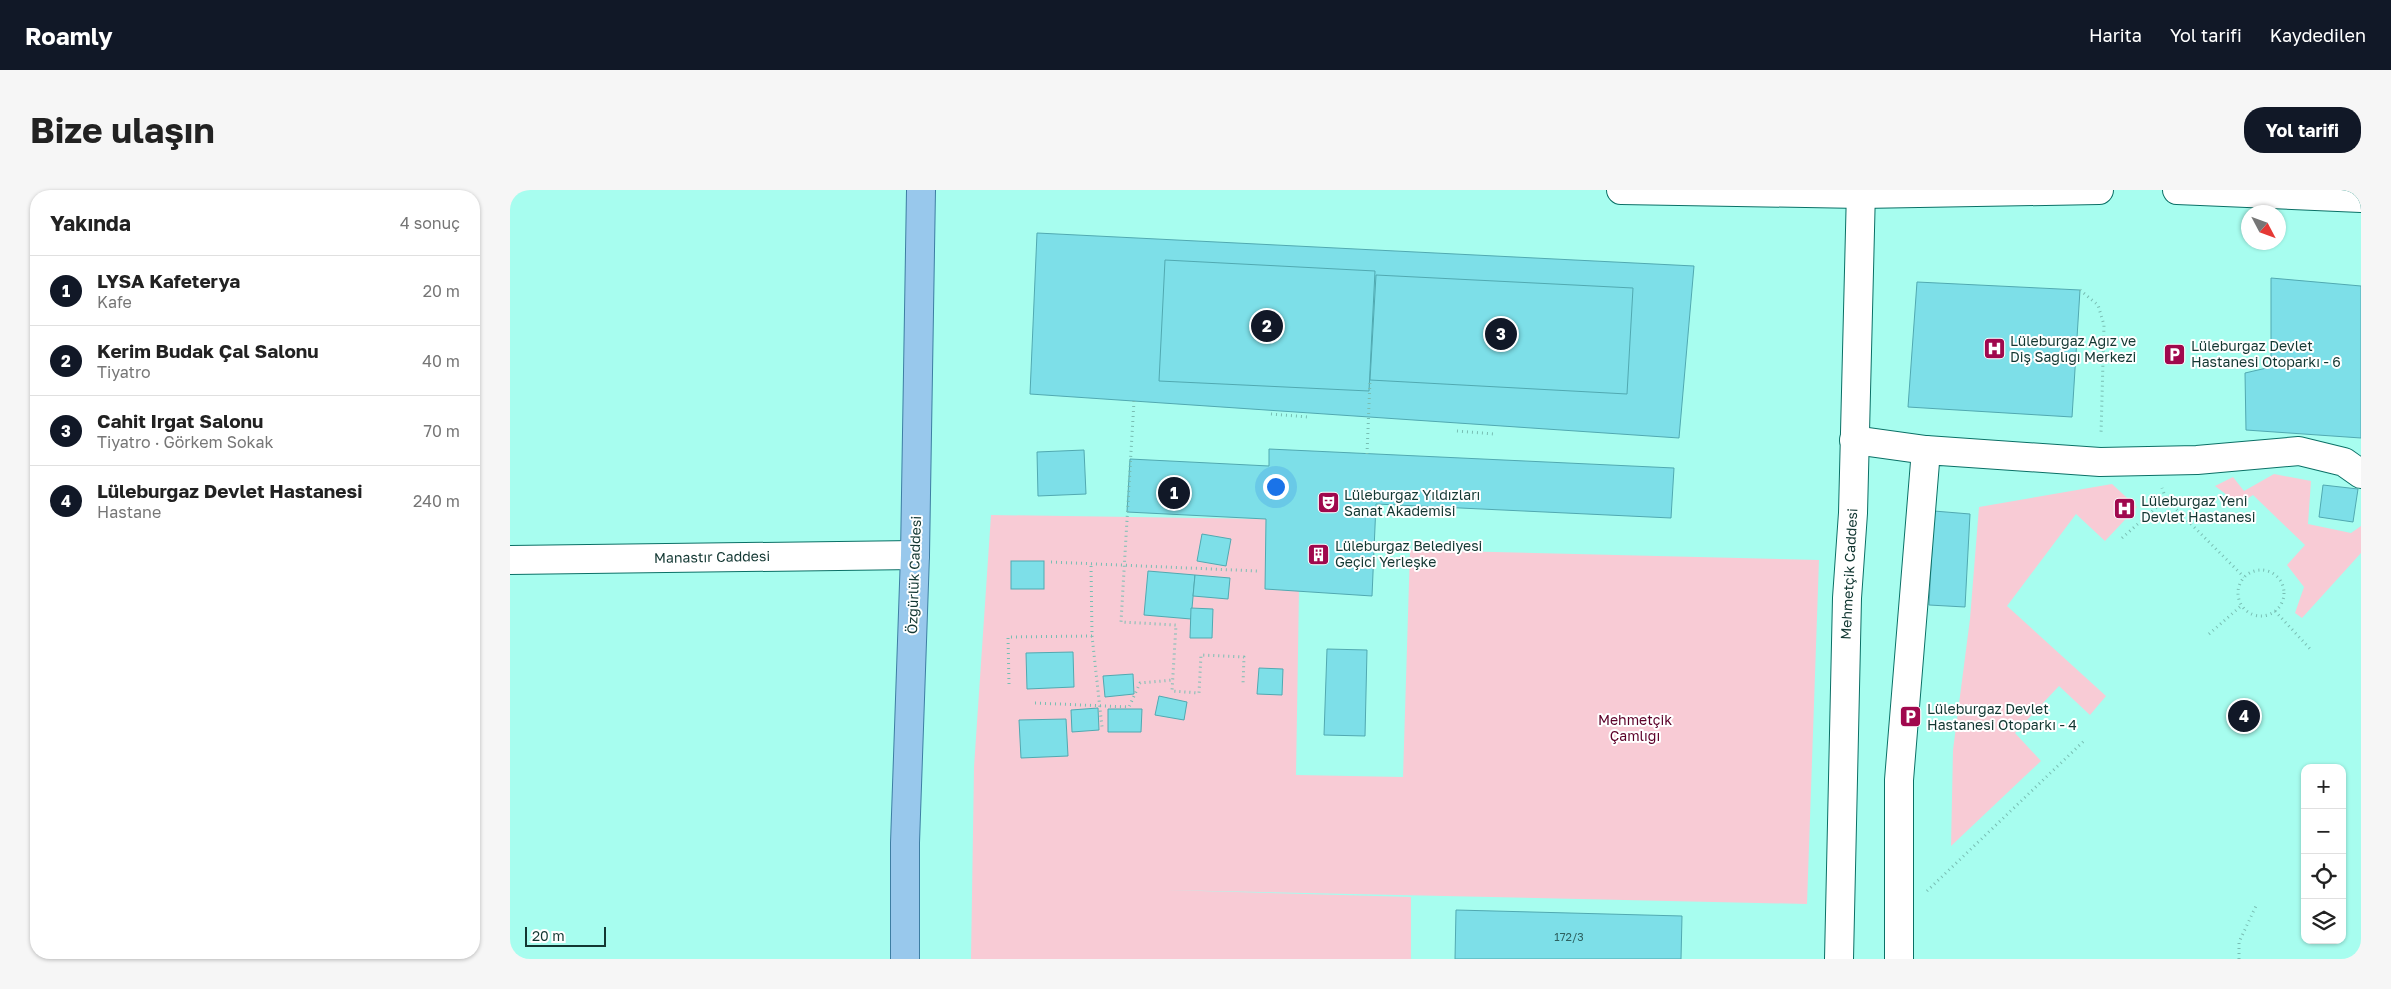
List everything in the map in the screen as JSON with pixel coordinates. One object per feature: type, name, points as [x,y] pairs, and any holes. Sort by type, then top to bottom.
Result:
[{"type":"main road","name":"Özgürlük Caddesi","points":[[905,959],[905,843],[915,555],[921,190]]},
{"type":"street","points":[[1621,190],[1861,192],[2099,190]]},
{"type":"street","points":[[2177,190],[2361,198]]},
{"type":"street","name":"Mehmetçik Caddesi","points":[[1839,959],[1847,598],[1853,513],[1861,192]]},
{"type":"street","points":[[1854,440],[1926,450],[2100,462],[2197,460],[2298,451],[2344,462],[2361,474]]},
{"type":"street","points":[[1899,959],[1899,780],[1926,450]]},
{"type":"street","name":"Manastır Caddesi","points":[[510,560],[915,555]]},
{"type":"path","points":[[2080,290],[2098,305],[2104,325],[2100,462]]},
{"type":"path","points":[[1367,454],[1370,380]]},
{"type":"path","points":[[1134,401],[1128,476],[1121,622],[1176,625],[1172,691],[1199,693],[1201,655],[1244,656],[1243,684]]},
{"type":"path","points":[[1271,414],[1308,417]]},
{"type":"path","points":[[1457,431],[1494,434]]},
{"type":"path","points":[[2154,461],[2166,499],[2244,577]]},
{"type":"path","points":[[2122,538],[2166,499]]},
{"type":"path","points":[[1051,562],[1257,571]]},
{"type":"path","points":[[1091,564],[1092,636],[1102,726]]},
{"type":"path","points":[[2258,570],[2272,573],[2278,578],[2284,591],[2283,599],[2275,611],[2261,616],[2246,611],[2241,606],[2238,591],[2244,577],[2258,570]]},
{"type":"path","points":[[2210,634],[2241,606]]},
{"type":"path","points":[[2275,611],[2312,651]]},
{"type":"path","points":[[1009,684],[1008,637],[1092,636]]},
{"type":"path","points":[[1035,703],[1130,706],[1140,683],[1173,680]]},
{"type":"path","points":[[1899,918],[2086,739]]},
{"type":"path","points":[[2239,959],[2239,942],[2256,906]]},
{"type":"green space","points":[[2274,474],[2311,481],[2308,524],[2351,533],[2361,526],[2361,553],[2302,618],[2295,613],[2304,587],[2287,565],[2305,545],[2253,495],[2239,504],[2215,486],[2233,477],[2244,491]]},
{"type":"green space","points":[[2112,484],[2137,507],[2105,541],[2076,514],[2007,606],[2106,696],[2090,715],[2059,686],[2015,733],[2041,761],[1951,846],[1953,750],[1970,619],[1979,507]]},
{"type":"green space","name":"Mehmetçik Çamlığı","points":[[991,515],[1266,519],[1265,589],[1299,590],[1296,775],[1403,777],[1410,550],[1819,560],[1807,904],[1165,890],[1411,897],[1411,959],[971,959],[974,767]]},
{"type":"building","points":[[1037,233],[1694,266],[1679,438],[1030,394]]},
{"type":"building","points":[[1165,260],[1375,271],[1369,391],[1159,381]]},
{"type":"building","points":[[1376,275],[1633,288],[1627,394],[1370,380]]},
{"type":"building","points":[[2271,278],[2361,286],[2361,438],[2246,430],[2245,373],[2271,367]]},
{"type":"building","name":"Lüleburgaz Ağız ve Diş Sağlığı Merkezi","points":[[1917,282],[2080,290],[2072,417],[1908,407]]},
{"type":"building","name":"Lüleburgaz Belediyesi Geçici Yerleşke","points":[[1269,449],[1674,468],[1671,518],[1376,504],[1372,596],[1265,589],[1266,519],[1127,512],[1130,459],[1269,466]]},
{"type":"building","points":[[1084,450],[1086,494],[1038,496],[1037,452]]},
{"type":"building","points":[[2323,485],[2358,489],[2353,522],[2319,517]]},
{"type":"building","points":[[1934,511],[1970,514],[1965,607],[1929,605]]},
{"type":"building","points":[[1202,534],[1231,539],[1226,566],[1197,561]]},
{"type":"building","points":[[1011,561],[1044,561],[1044,589],[1011,589]]},
{"type":"building","points":[[1148,571],[1195,575],[1191,619],[1144,615]]},
{"type":"building","points":[[1195,575],[1230,578],[1228,599],[1193,596]]},
{"type":"building","points":[[1191,608],[1213,609],[1212,638],[1190,638]]},
{"type":"building","points":[[1327,649],[1367,650],[1365,736],[1324,735]]},
{"type":"building","points":[[1073,652],[1074,687],[1027,689],[1026,653]]},
{"type":"building","points":[[1259,668],[1283,669],[1282,695],[1257,694]]},
{"type":"building","points":[[1133,674],[1134,694],[1105,697],[1103,676]]},
{"type":"building","points":[[1159,696],[1187,702],[1184,720],[1155,715]]},
{"type":"building","points":[[1098,708],[1099,730],[1072,732],[1071,710]]},
{"type":"building","points":[[1108,709],[1142,709],[1141,732],[1108,732]]},
{"type":"building","points":[[1066,719],[1068,756],[1021,758],[1019,720]]},
{"type":"building","points":[[1456,910],[1682,916],[1681,959],[1455,959]]},
{"type":"place","name":"Kerim Budak Çal Salonu","points":[[1267,326]]},
{"type":"place","name":"Cahit Irgat Salonu","points":[[1501,334]]},
{"type":"place","name":"Lüleburgaz Ağız ve Diş Sağlığı Merkezi","points":[[1994,349]]},
{"type":"place","name":"Lüleburgaz Devlet Hastanesi Otoparkı - 6","points":[[2175,354]]},
{"type":"place","name":"LYSA Kafeterya","points":[[1174,493]]},
{"type":"place","name":"Lüleburgaz Yıldızları Sanat Akademisi","points":[[1328,503]]},
{"type":"place","name":"Lüleburgaz Yeni Devlet Hastanesi","points":[[2125,509]]},
{"type":"place","name":"Lüleburgaz Belediyesi Geçici Yerleşke","points":[[1319,554]]},
{"type":"place","name":"Lüleburgaz Devlet Hastanesi","points":[[2244,716]]},
{"type":"place","name":"Lüleburgaz Devlet Hastanesi Otoparkı - 4","points":[[1911,717]]}]
